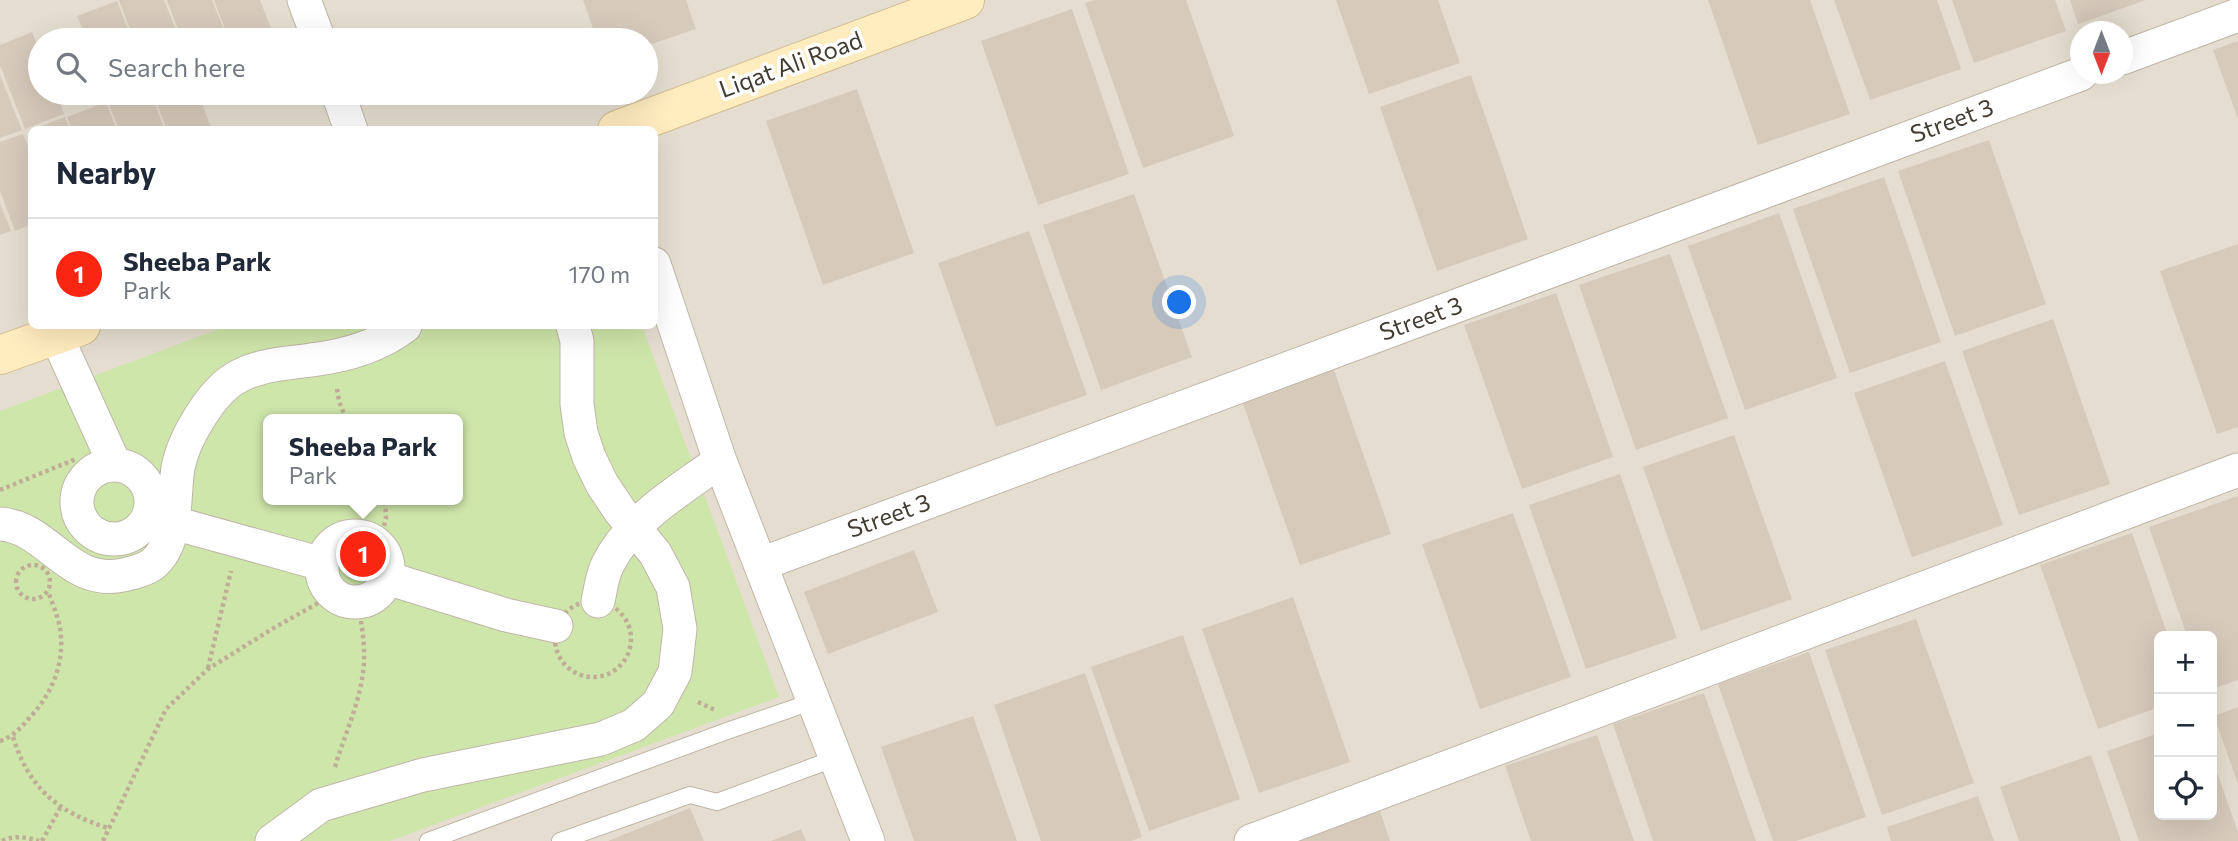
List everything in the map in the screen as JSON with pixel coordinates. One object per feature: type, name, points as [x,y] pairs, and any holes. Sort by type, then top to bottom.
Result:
[{"type":"street","points":[[304,0],[314,28]]},
{"type":"street","name":"Liqat Ali Road","points":[[629,126],[965,0]]},
{"type":"street","points":[[2133,54],[2238,15]]},
{"type":"street","name":"Street 3","points":[[761,564],[2070,78]]},
{"type":"street","points":[[342,105],[350,126]]},
{"type":"street","points":[[658,276],[720,461],[868,841]]},
{"type":"street","points":[[161,519],[188,441],[205,409],[233,379],[274,364],[358,351],[401,329]]},
{"type":"street","points":[[272,841],[321,805],[423,775],[601,738],[634,725],[658,704],[675,672],[680,629],[673,587],[655,553],[620,512],[589,457],[581,433],[577,404],[577,341],[574,329]]},
{"type":"street","points":[[0,355],[68,330],[111,456],[137,473],[145,482],[152,504],[161,519],[167,544],[153,564],[135,573],[98,577],[78,569],[23,529],[0,524]]},
{"type":"street","points":[[111,456],[102,467],[91,473],[78,493],[80,517],[97,535],[121,539],[161,519],[322,564]]},
{"type":"street","points":[[598,601],[606,566],[634,527],[720,461]]},
{"type":"street","points":[[1251,841],[2238,470]]},
{"type":"street","points":[[383,562],[380,590],[370,598],[346,598],[324,581],[322,564],[331,545],[340,539],[360,536],[370,540],[383,562],[506,615],[556,626]]},
{"type":"lane","points":[[428,841],[814,701]]},
{"type":"lane","points":[[560,841],[690,795],[718,802],[836,758]]},
{"type":"path","points":[[0,490],[111,456]]},
{"type":"path","points":[[383,562],[385,505]]},
{"type":"path","points":[[208,669],[239,539]]},
{"type":"path","points":[[0,741],[13,736],[42,703],[54,682],[61,653],[60,627],[48,591],[51,582],[49,573],[42,566],[33,564],[25,566],[19,572],[16,580],[23,596],[32,599],[48,591]]},
{"type":"path","points":[[103,841],[166,709],[208,669],[272,629],[346,598],[363,631],[364,663],[357,701],[321,805]]},
{"type":"path","points":[[585,601],[598,601],[611,605],[622,613],[629,625],[631,638],[629,651],[622,663],[600,676],[587,677],[574,672],[557,652],[556,626],[563,614],[573,606],[585,601]]},
{"type":"path","points":[[668,687],[721,714],[727,731]]},
{"type":"path","points":[[13,736],[30,776],[44,793],[60,808],[83,820],[108,828]]},
{"type":"path","points":[[2,841],[25,837],[41,841],[60,808]]},
{"type":"shaded area","points":[[0,0],[2238,0],[2238,841],[0,841]]},
{"type":"green space","points":[[219,329],[643,329],[779,697],[390,841],[0,841],[0,411]]},
{"type":"building","points":[[119,0],[164,0],[175,28],[130,28]]},
{"type":"building","points":[[167,0],[212,0],[223,28],[178,28]]},
{"type":"building","points":[[214,0],[260,0],[271,28],[224,28]]},
{"type":"building","points":[[583,0],[686,0],[696,29],[658,42],[658,28],[593,28]]},
{"type":"building","points":[[1094,0],[1186,0],[1234,136],[1143,168],[1085,3]]},
{"type":"building","points":[[1336,0],[1438,0],[1460,63],[1369,94]]},
{"type":"building","points":[[1708,0],[1810,0],[1850,114],[1758,145]]},
{"type":"building","points":[[1834,0],[1937,0],[1961,69],[1870,100]]},
{"type":"building","points":[[1952,0],[2055,0],[2066,31],[1974,63]]},
{"type":"building","points":[[2070,0],[2146,0],[2086,21],[2077,21]]},
{"type":"building","points":[[117,1],[127,28],[82,28],[77,16]]},
{"type":"building","points":[[1072,9],[1129,174],[1038,205],[981,41]]},
{"type":"building","points":[[28,34],[28,105],[61,105],[64,114],[25,129],[0,65],[0,45]]},
{"type":"building","points":[[2238,41],[2238,119],[2213,50]]},
{"type":"building","points":[[0,75],[22,130],[0,138]]},
{"type":"building","points":[[1471,75],[1528,239],[1437,271],[1380,107]]},
{"type":"building","points":[[857,89],[914,253],[823,285],[766,121]]},
{"type":"building","points":[[98,105],[107,105],[115,126],[70,126],[67,117]]},
{"type":"building","points":[[109,105],[156,105],[163,126],[117,126]]},
{"type":"building","points":[[158,105],[203,105],[210,126],[165,126]]},
{"type":"building","points":[[65,117],[68,126],[41,126]]},
{"type":"building","points":[[23,134],[28,146],[28,226],[15,231],[0,191],[0,142]]},
{"type":"building","points":[[1989,140],[2046,304],[1955,336],[1898,171]]},
{"type":"building","points":[[1884,177],[1941,342],[1850,373],[1793,209]]},
{"type":"building","points":[[1134,194],[1192,357],[1101,390],[1043,225]]},
{"type":"building","points":[[0,203],[11,231],[0,235]]},
{"type":"building","points":[[1779,213],[1837,378],[1745,410],[1688,246]]},
{"type":"building","points":[[1029,231],[1087,395],[996,427],[938,263]]},
{"type":"building","points":[[2238,244],[2238,427],[2217,434],[2160,271]]},
{"type":"building","points":[[1670,254],[1728,418],[1636,450],[1579,285]]},
{"type":"building","points":[[1556,293],[1613,457],[1522,489],[1464,325]]},
{"type":"building","points":[[2053,319],[2110,484],[2019,515],[1962,351]]},
{"type":"building","points":[[1945,361],[2003,525],[1912,557],[1854,393]]},
{"type":"building","points":[[1334,370],[1391,534],[1300,565],[1242,401]]},
{"type":"building","points":[[1734,435],[1792,599],[1701,631],[1643,467]]},
{"type":"building","points":[[1620,474],[1677,638],[1586,669],[1529,505]]},
{"type":"building","points":[[2238,496],[2238,680],[2217,687],[2217,631],[2185,631],[2149,527]]},
{"type":"building","points":[[1513,513],[1571,677],[1480,709],[1422,544]]},
{"type":"building","points":[[2132,533],[2166,631],[2154,631],[2154,709],[2098,729],[2040,565]]},
{"type":"building","points":[[914,550],[938,612],[828,654],[804,592]]},
{"type":"building","points":[[1293,597],[1350,762],[1259,793],[1202,629]]},
{"type":"building","points":[[1916,619],[1974,783],[1882,815],[1825,650]]},
{"type":"building","points":[[1183,635],[1240,799],[1149,831],[1091,667]]},
{"type":"building","points":[[1809,652],[1866,817],[1796,841],[1773,841],[1718,684]]},
{"type":"building","points":[[1085,673],[1142,837],[1131,841],[1041,841],[994,705]]},
{"type":"building","points":[[1704,693],[1756,841],[1653,841],[1613,724]]},
{"type":"building","points":[[2238,707],[2238,784],[2217,724],[2217,715]]},
{"type":"building","points":[[973,716],[1017,841],[914,841],[881,747]]},
{"type":"building","points":[[1597,735],[1634,841],[1531,841],[1505,766]]},
{"type":"building","points":[[2154,735],[2154,820],[2217,820],[2217,772],[2238,832],[2238,841],[2139,841],[2107,751]]},
{"type":"building","points":[[2091,755],[2121,841],[2019,841],[2000,787]]},
{"type":"building","points":[[1978,796],[1994,841],[1891,841],[1887,827]]},
{"type":"building","points":[[690,808],[704,841],[608,841]]},
{"type":"building","points":[[1380,811],[1390,841],[1295,841]]},
{"type":"building","points":[[801,829],[806,841],[771,841]]},
{"type":"place","name":"Sheeba Park","points":[[363,554]]}]
